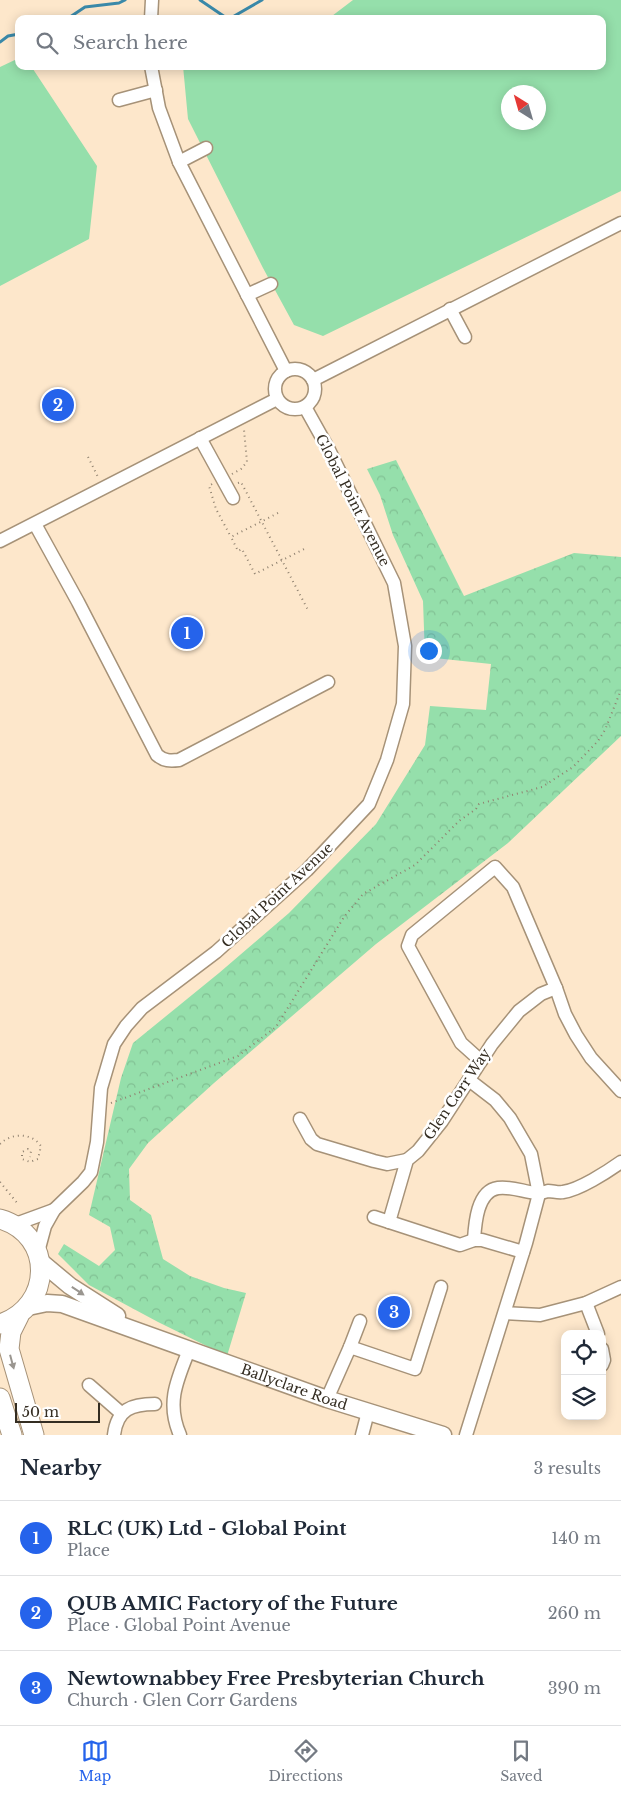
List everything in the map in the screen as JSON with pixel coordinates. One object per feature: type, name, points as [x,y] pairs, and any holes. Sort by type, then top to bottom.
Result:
[{"type":"highway","points":[[7,1222],[26,1234],[39,1256],[40,1283],[36,1296],[23,1311],[11,1332],[9,1349],[34,1435]]},
{"type":"highway","points":[[0,1324],[23,1311]]},
{"type":"highway","points":[[0,1398],[12,1435]]},
{"type":"main road","name":"Ballyclare Road","points":[[39,1256],[70,1286],[147,1334]]},
{"type":"main road","name":"Ballyclare Road","points":[[23,1311],[48,1303],[62,1304],[327,1399],[443,1435]]},
{"type":"street","points":[[151,15],[152,0]]},
{"type":"street","points":[[152,70],[159,108],[179,162],[246,296],[286,370]]},
{"type":"street","points":[[119,100],[156,90]]},
{"type":"street","points":[[179,162],[206,148]]},
{"type":"street","points":[[314,380],[621,223]]},
{"type":"street","points":[[246,296],[271,284]]},
{"type":"street","points":[[450,309],[465,337]]},
{"type":"street","points":[[296,368],[302,370],[314,380],[315,392],[313,398],[305,407],[290,408],[277,399],[275,393],[277,380],[286,370],[296,368]]},
{"type":"street","points":[[0,541],[277,399]]},
{"type":"street","name":"Global Point Avenue","points":[[39,1256],[45,1226],[54,1210],[91,1172],[97,1142],[101,1088],[114,1044],[126,1026],[142,1008],[216,952],[307,870],[369,804],[386,760],[403,704],[405,646],[394,583],[329,450],[305,407]]},
{"type":"street","points":[[200,438],[233,498]]},
{"type":"street","points":[[35,524],[157,755],[163,760],[179,760],[328,682]]},
{"type":"street","points":[[481,1061],[460,1043],[408,946],[412,935],[495,867],[513,887],[556,988],[564,1014],[590,1058],[621,1091]]},
{"type":"street","name":"Glen Corr Way","points":[[388,1222],[407,1160],[418,1151],[442,1121],[492,1044],[519,1011],[541,994],[556,988]]},
{"type":"street","points":[[466,1435],[505,1313],[539,1194],[531,1154],[510,1118],[495,1100],[469,1080]]},
{"type":"street","points":[[300,1119],[317,1144],[374,1162],[387,1164],[407,1160]]},
{"type":"street","points":[[474,1240],[475,1224],[480,1204],[492,1190],[507,1188],[539,1194],[548,1191],[560,1193],[571,1191],[621,1162]]},
{"type":"street","name":"Global Point Avenue","points":[[7,1222],[54,1210]]},
{"type":"street","points":[[374,1217],[460,1244],[482,1240],[523,1252]]},
{"type":"street","points":[[350,1347],[415,1369],[441,1287]]},
{"type":"street","points":[[505,1313],[540,1315],[586,1303],[621,1287]]},
{"type":"street","points":[[586,1303],[596,1330]]},
{"type":"street","points":[[327,1399],[360,1321]]},
{"type":"street","points":[[180,1435],[173,1414],[173,1401],[189,1350]]},
{"type":"street","points":[[89,1385],[121,1413]]},
{"type":"street","points":[[114,1435],[114,1427],[121,1413],[134,1406],[156,1404]]},
{"type":"street","points":[[362,1435],[368,1412]]},
{"type":"path","points":[[88,457],[97,474]]},
{"type":"path","points":[[232,481],[241,482],[309,612]]},
{"type":"path","points":[[278,513],[231,537],[238,551],[242,549],[255,574],[306,548]]},
{"type":"path","points":[[99,1106],[113,1103],[238,1056],[276,1027],[344,917],[363,894],[415,865],[460,821],[476,809],[479,804],[542,787],[573,767],[598,741],[605,730],[621,690]]},
{"type":"path","points":[[0,1144],[13,1136],[25,1136],[36,1140],[41,1146],[38,1159],[30,1162],[22,1159],[22,1152],[28,1149],[31,1152],[30,1157]]},
{"type":"path","points":[[0,1182],[18,1204]]},
{"type":"green space","points":[[353,0],[621,0],[621,191],[323,336],[294,325],[188,119],[183,70],[606,70],[606,15],[333,15]]},
{"type":"green space","points":[[15,60],[15,70],[34,70],[97,166],[89,239],[0,286],[0,67]]},
{"type":"green space","points":[[396,460],[464,596],[574,553],[621,557],[621,736],[508,843],[376,944],[214,1083],[148,1143],[129,1169],[130,1200],[151,1215],[163,1259],[190,1276],[224,1288],[246,1293],[227,1356],[89,1285],[58,1254],[64,1244],[99,1266],[115,1250],[110,1227],[89,1215],[121,1078],[133,1043],[289,913],[376,824],[425,745],[430,706],[486,710],[491,664],[425,657],[423,601],[393,535],[380,495],[367,469]]},
{"type":"waterway","points":[[73,15],[85,7],[119,3],[125,0]]},
{"type":"waterway","points":[[200,0],[222,15]]},
{"type":"waterway","points":[[236,15],[262,0]]},
{"type":"waterway","points":[[0,42],[8,36],[15,35]]},
{"type":"place","name":"QUB AMIC Factory of the Future","points":[[58,405]]},
{"type":"place","name":"RLC (UK) Ltd - Global Point","points":[[187,633]]},
{"type":"place","name":"Newtownabbey Free Presbyterian Church","points":[[394,1312]]}]
